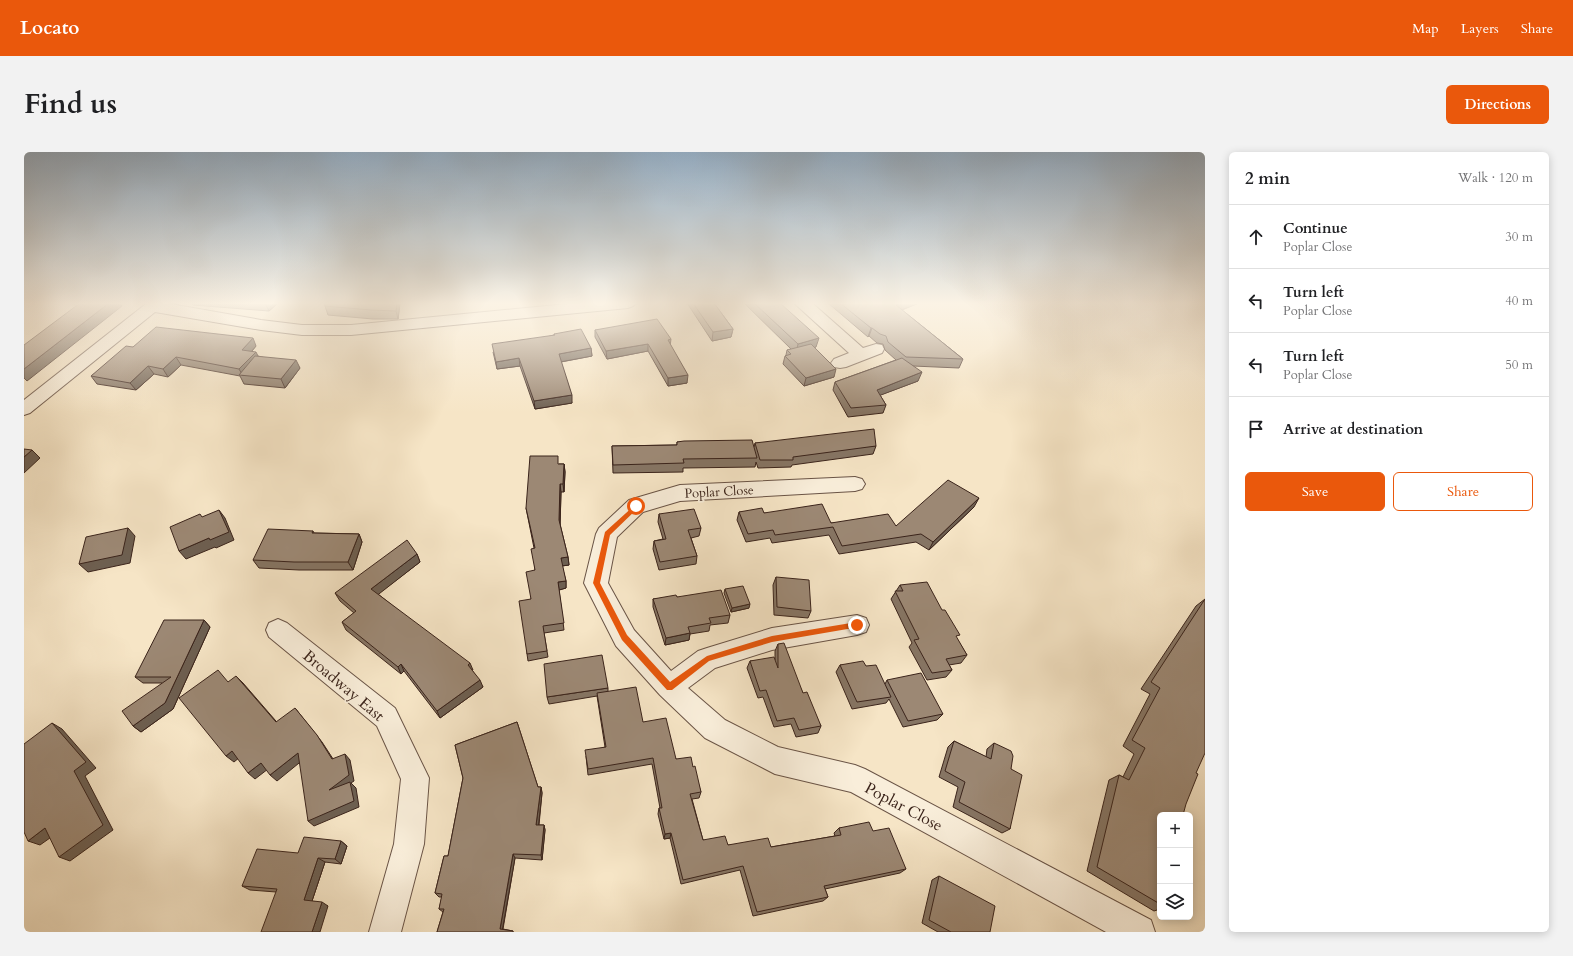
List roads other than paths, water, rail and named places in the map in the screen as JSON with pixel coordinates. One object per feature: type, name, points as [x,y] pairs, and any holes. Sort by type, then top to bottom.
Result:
[{"type":"street","points":[[24,409],[111,339]]},
{"type":"street","points":[[840,363],[869,352],[852,339]]},
{"type":"street","name":"Poplar Close","points":[[855,484],[680,492],[636,506],[607,534],[596,583],[625,638],[669,687],[715,729],[775,760],[855,779],[1139,932]]},
{"type":"street","points":[[669,687],[707,659],[772,639],[857,625]]},
{"type":"street","name":"Broadway East","points":[[278,630],[386,717],[415,778],[408,844],[385,932]]}]
